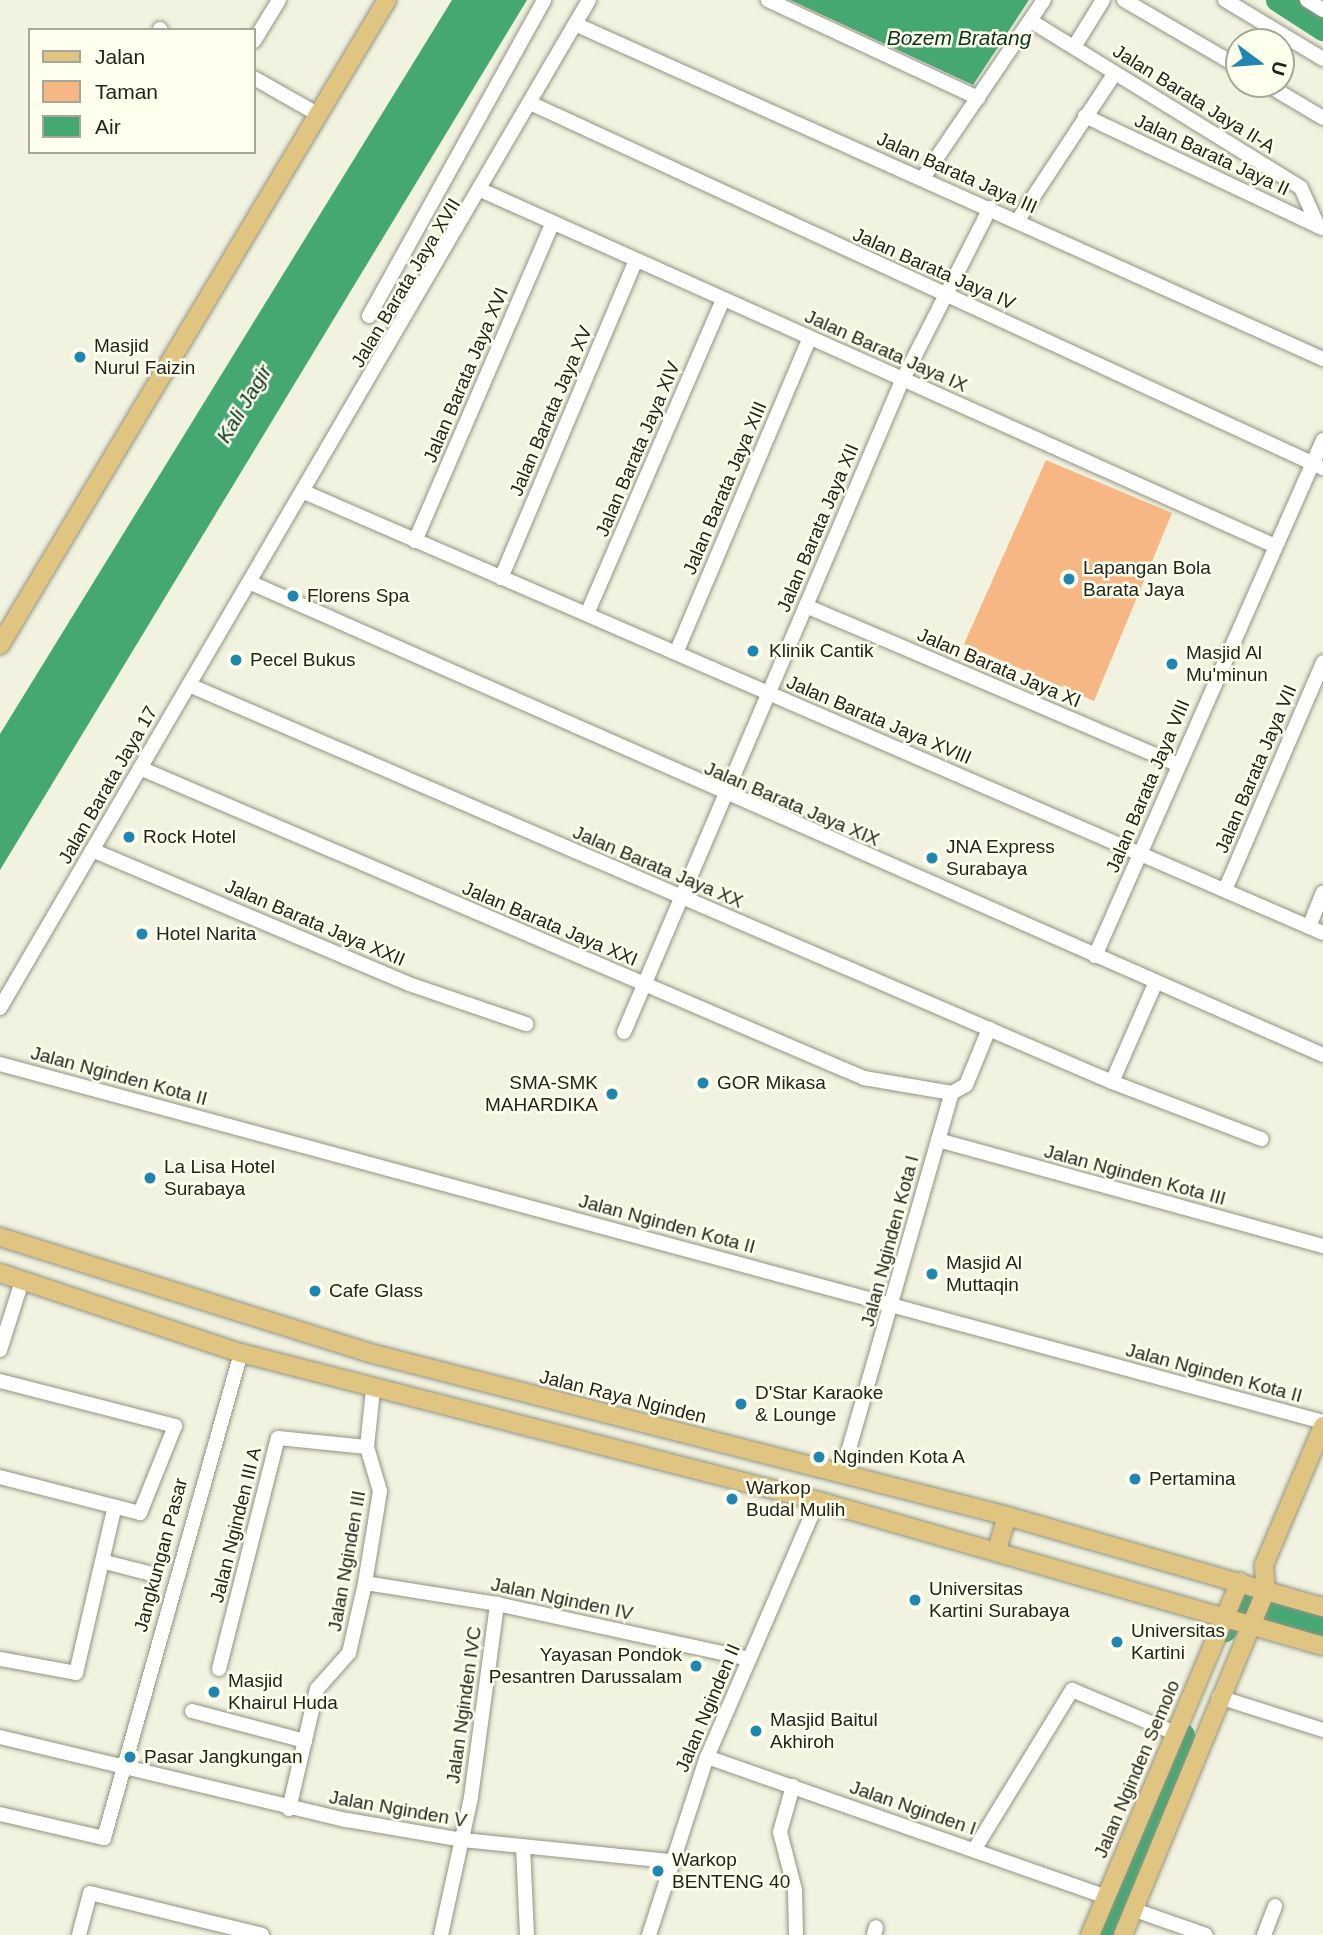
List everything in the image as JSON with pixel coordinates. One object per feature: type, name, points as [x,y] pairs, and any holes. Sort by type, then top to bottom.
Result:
[{"type":"main road","points":[[0,645],[387,0]]},
{"type":"main road","name":"Jalan Raya Nginden","points":[[0,1237],[247,1317],[485,1384],[1007,1516],[1240,1582],[1246,1615]]},
{"type":"main road","points":[[0,1273],[241,1353],[373,1390],[818,1501],[1246,1615],[1323,1646]]},
{"type":"main road","points":[[477,1414],[485,1384]]},
{"type":"main road","points":[[1246,1615],[1323,1424]]},
{"type":"main road","points":[[997,1550],[1007,1516]]},
{"type":"main road","points":[[1240,1582],[1264,1565]]},
{"type":"main road","name":"Jalan Nginden Semolo","points":[[1123,1935],[1219,1697],[1246,1615],[1240,1582]]},
{"type":"main road","points":[[1246,1615],[1323,1607]]},
{"type":"main road","name":"Jalan Nginden Semolo","points":[[1090,1935],[1102,1895],[1175,1733],[1246,1615]]},
{"type":"street","points":[[256,38],[279,0]]},
{"type":"street","points":[[369,316],[544,0]]},
{"type":"street","name":"Jalan Barata Jaya XVII","points":[[249,582],[483,191],[589,0]]},
{"type":"street","points":[[768,0],[978,98]]},
{"type":"street","points":[[922,178],[1044,0]]},
{"type":"street","points":[[1074,47],[1103,0]]},
{"type":"street","points":[[1124,0],[1225,60]]},
{"type":"street","points":[[1225,0],[1323,59]]},
{"type":"street","points":[[1307,0],[1323,10]]},
{"type":"street","name":"Jalan Barata Jaya II-A","points":[[1031,21],[1301,188],[1320,227]]},
{"type":"street","name":"Jalan Barata Jaya III","points":[[575,24],[1018,220],[1323,359]]},
{"type":"street","points":[[1018,220],[1115,73]]},
{"type":"street","points":[[256,79],[318,115]]},
{"type":"street","points":[[1289,98],[1323,118]]},
{"type":"street","name":"Jalan Barata Jaya IV","points":[[530,103],[941,295],[1317,465]]},
{"type":"street","name":"Jalan Barata Jaya II","points":[[1085,116],[1320,227]]},
{"type":"street","name":"Jalan Barata Jaya IX","points":[[483,191],[552,225],[1273,545]]},
{"type":"street","name":"Jalan Barata Jaya XII","points":[[624,1032],[902,381],[941,295],[990,208]]},
{"type":"street","name":"Jalan Barata Jaya XVI","points":[[415,541],[552,225]]},
{"type":"street","name":"Jalan Barata Jaya XV","points":[[501,578],[636,260]]},
{"type":"street","name":"Jalan Barata Jaya XIV","points":[[587,614],[723,300]]},
{"type":"street","name":"Jalan Barata Jaya XIII","points":[[676,653],[809,339]]},
{"type":"street","name":"Jalan Barata Jaya VIII","points":[[1095,956],[1273,545],[1317,465],[1323,440]]},
{"type":"street","name":"Jalan Barata Jaya XVIII","points":[[304,492],[1323,933]]},
{"type":"street","name":"Jalan Barata Jaya 17","points":[[0,1008],[249,582]]},
{"type":"street","name":"Jalan Barata Jaya XIX","points":[[249,582],[724,795],[1323,1055]]},
{"type":"street","name":"Jalan Barata Jaya XI","points":[[806,606],[1178,765]]},
{"type":"street","name":"Jalan Barata Jaya VII","points":[[1225,890],[1323,662]]},
{"type":"street","name":"Jalan Barata Jaya XX","points":[[189,685],[1112,1082],[1261,1139]]},
{"type":"street","name":"Jalan Barata Jaya XXI","points":[[140,768],[864,1078],[952,1093]]},
{"type":"street","name":"Jalan Barata Jaya XXII","points":[[92,850],[409,984],[526,1024]]},
{"type":"street","points":[[1309,927],[1323,893]]},
{"type":"street","points":[[1112,1082],[1155,984]]},
{"type":"street","name":"Jalan Nginden Kota I","points":[[842,1474],[893,1307],[952,1093],[966,1085],[989,1028]]},
{"type":"street","name":"Jalan Nginden Kota II","points":[[0,1064],[1323,1424]]},
{"type":"street","name":"Jalan Nginden Kota III","points":[[937,1140],[1323,1246]]},
{"type":"street","points":[[0,1350],[23,1281]]},
{"type":"street","name":"Jangkungan Pasar","points":[[0,1814],[104,1838],[241,1353]]},
{"type":"street","points":[[0,1381],[175,1423],[143,1509],[115,1506],[0,1477]]},
{"type":"street","name":"Jalan Nginden III","points":[[289,1809],[319,1682],[352,1647],[365,1583],[380,1491],[367,1447],[373,1390]]},
{"type":"street","name":"Jalan Nginden III A","points":[[219,1669],[278,1437],[367,1447]]},
{"type":"street","name":"Jalan Nginden II","points":[[649,1935],[669,1861],[707,1757],[818,1501]]},
{"type":"street","points":[[0,1659],[76,1673],[105,1562],[115,1506]]},
{"type":"street","points":[[105,1562],[148,1573]]},
{"type":"street","name":"Jalan Nginden IV","points":[[365,1583],[497,1604],[749,1658]]},
{"type":"street","name":"Jalan Nginden IVC","points":[[441,1935],[463,1840],[497,1604]]},
{"type":"street","points":[[974,1850],[1069,1692],[1175,1733]]},
{"type":"street","points":[[1219,1697],[1323,1730]]},
{"type":"street","points":[[192,1711],[304,1741]]},
{"type":"street","name":"Jalan Nginden V","points":[[0,1737],[289,1809],[463,1840],[669,1861]]},
{"type":"street","name":"Jalan Nginden I","points":[[707,1757],[1102,1895]]},
{"type":"street","points":[[793,1786],[780,1832],[795,1890],[796,1935]]},
{"type":"street","points":[[523,1847],[527,1935]]},
{"type":"street","points":[[79,1935],[90,1893],[262,1935]]},
{"type":"street","points":[[1264,1935],[1275,1906]]},
{"type":"street","points":[[1132,1909],[1206,1935]]},
{"type":"green space","name":"Lapangan Bola Barata Jaya","points":[[1046,460],[1172,513],[1094,701],[964,644]]},
{"type":"water","name":"Kali Jagir","points":[[452,0],[527,0],[0,870],[0,734]]},
{"type":"water","name":"Bozem Bratang","points":[[790,0],[1029,0],[973,85]]},
{"type":"waterway","points":[[1278,0],[1323,29]]},
{"type":"waterway","points":[[1225,1630],[1236,1604],[1323,1629]]},
{"type":"waterway","points":[[1106,1935],[1183,1735]]},
{"type":"place","name":"Masjid Nurul Faizin","points":[[80,357]]},
{"type":"place","name":"Lapangan Bola Barata Jaya","points":[[1069,579]]},
{"type":"place","name":"Florens Spa","points":[[293,596]]},
{"type":"place","name":"Klinik Cantik","points":[[753,651]]},
{"type":"place","name":"Pecel Bukus","points":[[236,660]]},
{"type":"place","name":"Masjid Al Mu'minun","points":[[1172,664]]},
{"type":"place","name":"Rock Hotel","points":[[129,837]]},
{"type":"place","name":"JNA Express Surabaya","points":[[932,858]]},
{"type":"place","name":"Hotel Narita","points":[[142,934]]},
{"type":"place","name":"GOR Mikasa","points":[[703,1083]]},
{"type":"place","name":"SMA-SMK MAHARDIKA","points":[[612,1094]]},
{"type":"place","name":"La Lisa Hotel Surabaya","points":[[150,1178]]},
{"type":"place","name":"Masjid Al Muttaqin","points":[[932,1274]]},
{"type":"place","name":"Cafe Glass","points":[[315,1291]]},
{"type":"place","name":"D'Star Karaoke & Lounge","points":[[741,1404]]},
{"type":"place","name":"Nginden Kota A","points":[[819,1457]]},
{"type":"place","name":"Pertamina","points":[[1135,1479]]},
{"type":"place","name":"Warkop Budal Mulih","points":[[732,1499]]},
{"type":"place","name":"Universitas Kartini Surabaya","points":[[915,1600]]},
{"type":"place","name":"Universitas Kartini","points":[[1117,1642]]},
{"type":"place","name":"Yayasan Pondok Pesantren Darussalam","points":[[696,1666]]},
{"type":"place","name":"Masjid Khairul Huda","points":[[214,1692]]},
{"type":"place","name":"Masjid Baitul Akhiroh","points":[[756,1731]]},
{"type":"place","name":"Pasar Jangkungan","points":[[130,1757]]},
{"type":"place","name":"Warkop BENTENG 40","points":[[658,1871]]}]
